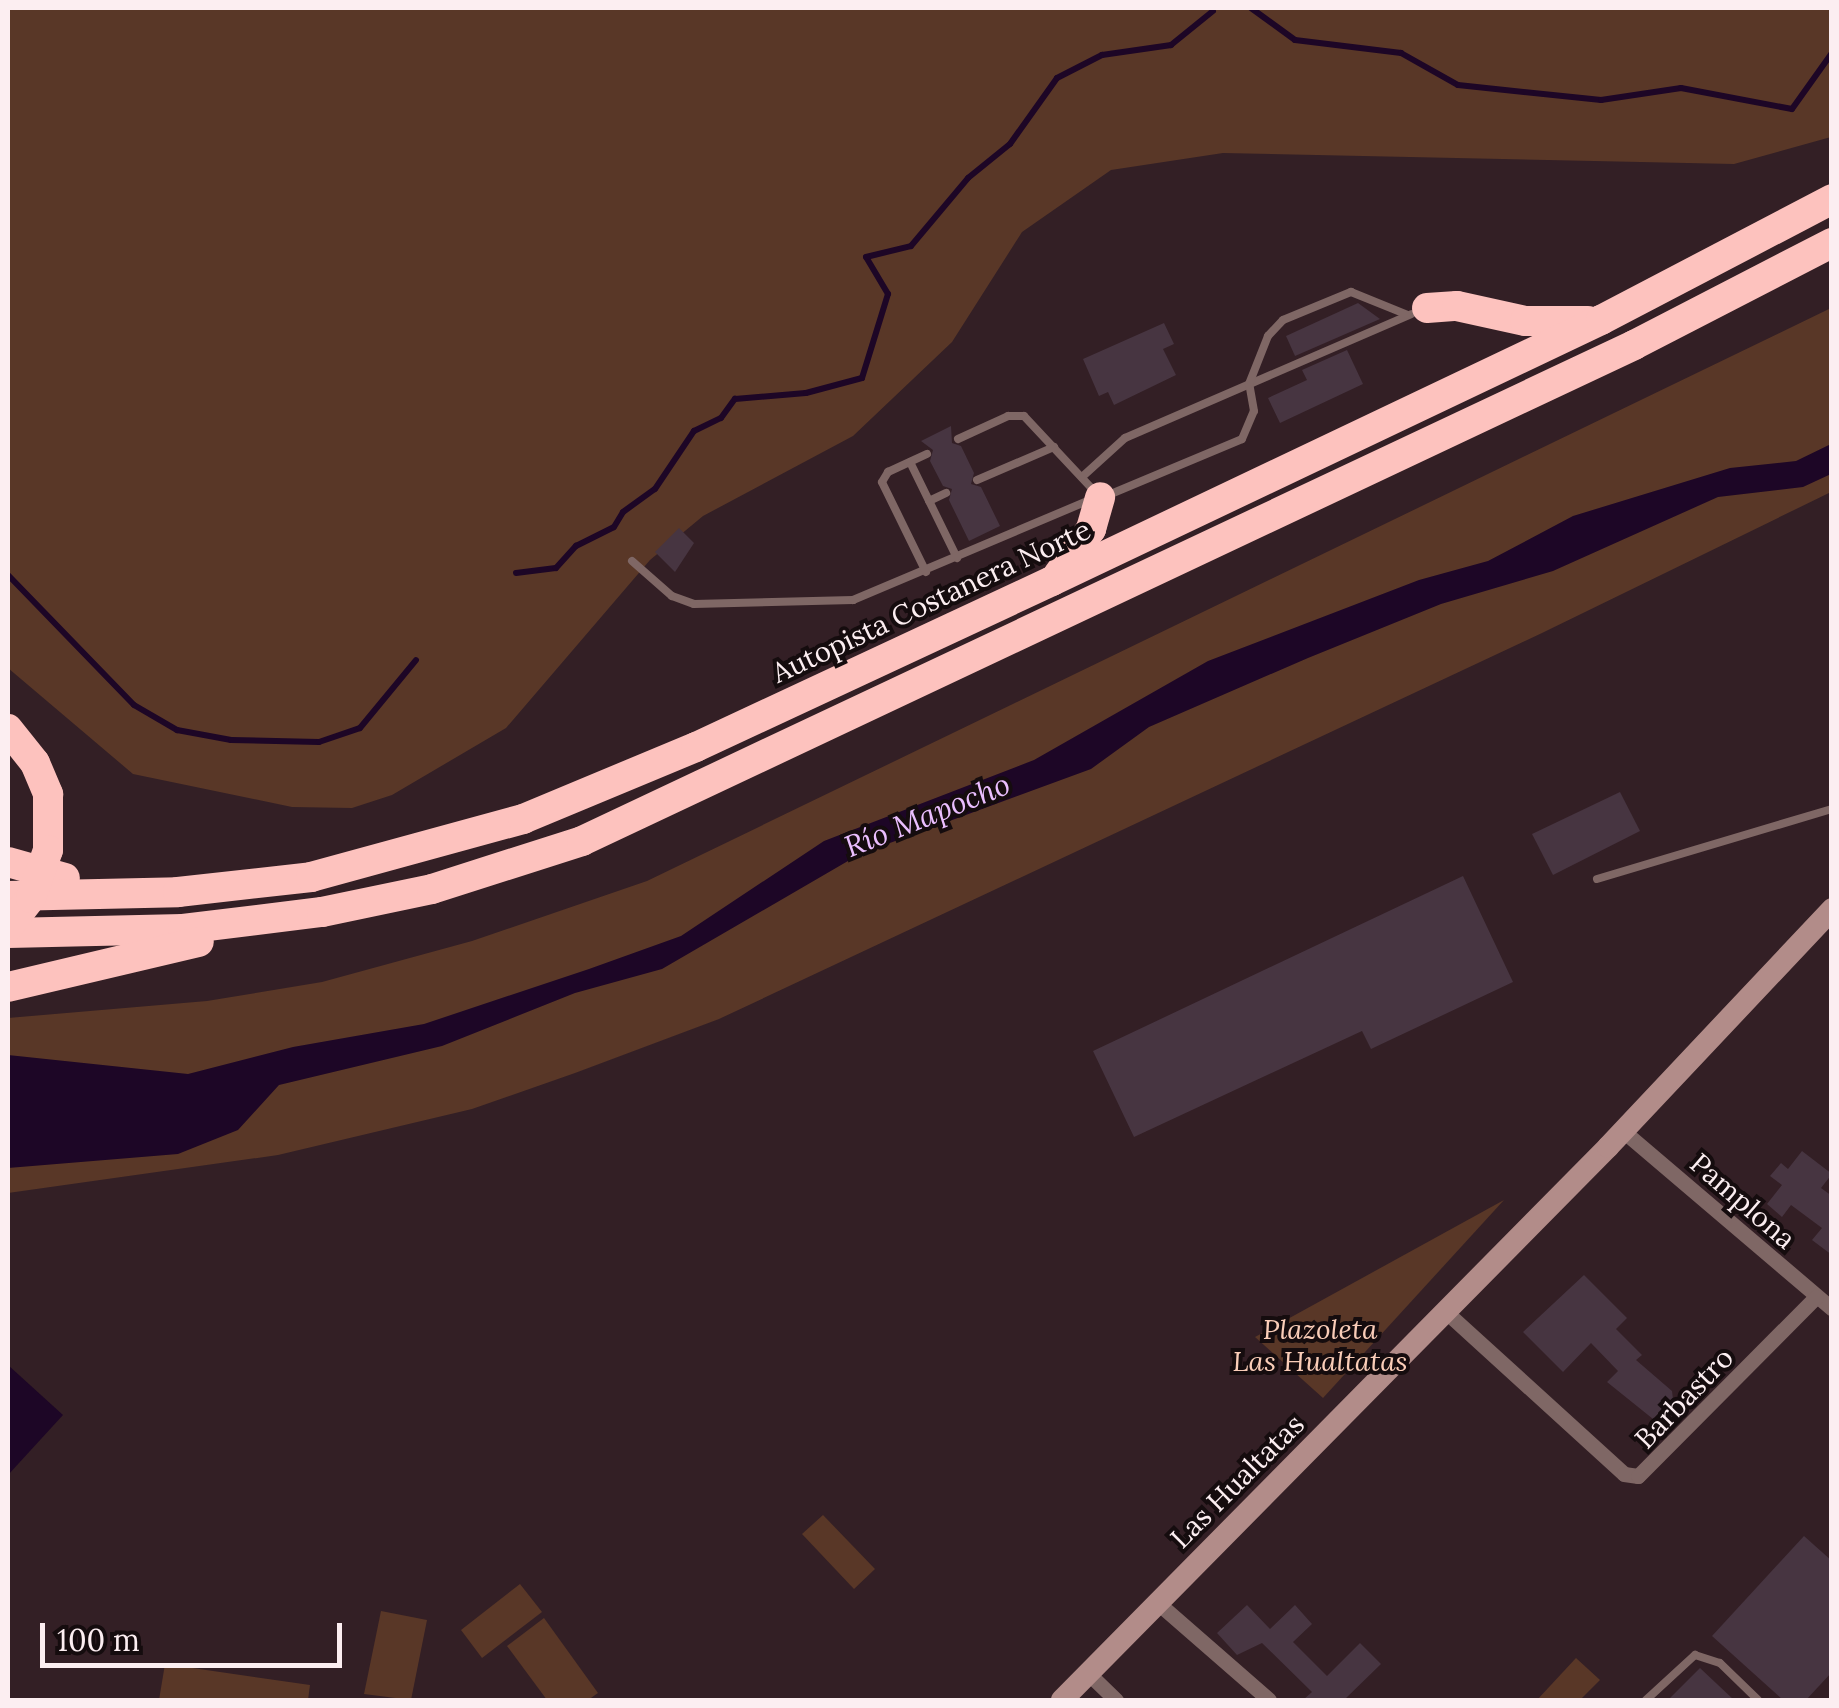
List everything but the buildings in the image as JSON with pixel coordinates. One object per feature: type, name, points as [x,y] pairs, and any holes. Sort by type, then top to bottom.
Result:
[{"type":"highway","name":"Autopista Costanera Norte","points":[[10,896],[131,893],[311,877],[488,831],[642,772],[1052,580],[1601,320],[1832,199]]},
{"type":"highway","points":[[8,988],[268,920],[432,889],[635,820],[1634,345],[1832,243]]},
{"type":"highway","points":[[1417,312],[1457,306],[1525,321],[1601,320]]},
{"type":"highway","points":[[1052,580],[1082,546],[1091,487]]},
{"type":"highway","points":[[8,729],[35,763],[48,794],[48,850],[31,898],[8,930]]},
{"type":"highway","points":[[8,862],[131,893]]},
{"type":"highway","points":[[8,930],[268,920]]},
{"type":"street","name":"Las Hualtatas","points":[[1062,1700],[1622,1130],[1832,909]]},
{"type":"street","name":"Pamplona","points":[[1622,1130],[1832,1309]]},
{"type":"street","name":"Barbastro","points":[[1445,1311],[1624,1474],[1638,1476],[1816,1297]]},
{"type":"street","points":[[1158,1603],[1270,1700]]},
{"type":"street","points":[[1088,1674],[1116,1700]]},
{"type":"lane","points":[[632,561],[672,596],[706,604],[853,600],[957,558],[1091,487],[1242,439],[1254,411],[1249,384],[1273,328],[1332,296],[1359,293],[1417,312]]},
{"type":"lane","points":[[1091,487],[1125,438],[1417,312]]},
{"type":"lane","points":[[958,440],[1020,414],[1091,487]]},
{"type":"lane","points":[[977,480],[1054,446]]},
{"type":"lane","points":[[926,572],[882,482],[927,454]]},
{"type":"lane","points":[[910,462],[957,558]]},
{"type":"lane","points":[[929,501],[946,493]]},
{"type":"lane","points":[[1596,879],[1832,809]]},
{"type":"lane","points":[[1646,1700],[1694,1654],[1720,1663],[1758,1700]]},
{"type":"green space","points":[[8,8],[1831,8],[1831,137],[1734,164],[1223,153],[1111,170],[1022,232],[952,342],[853,436],[703,516],[650,560],[506,728],[392,795],[352,808],[292,807],[133,774],[8,668]]},
{"type":"green space","points":[[1831,308],[1831,492],[1542,633],[719,1019],[575,1073],[472,1109],[278,1155],[8,1193],[8,1018],[207,1001],[322,982],[472,941],[647,881]]},
{"type":"green space","name":"Plazoleta Las Hualtatas","points":[[1504,1200],[1323,1398],[1255,1337]]},
{"type":"green space","points":[[823,1515],[875,1569],[854,1589],[802,1534]]},
{"type":"green space","points":[[520,1584],[542,1612],[482,1658],[461,1630]]},
{"type":"green space","points":[[381,1611],[427,1620],[411,1700],[364,1694]]},
{"type":"green space","points":[[544,1618],[598,1693],[588,1700],[547,1700],[507,1646]]},
{"type":"green space","points":[[1576,1658],[1600,1680],[1580,1700],[1537,1700]]},
{"type":"green space","points":[[165,1664],[310,1685],[308,1700],[159,1700]]},
{"type":"water","name":"Río Mapocho","points":[[1831,444],[1831,474],[1803,487],[1718,497],[1553,571],[1441,604],[1308,658],[1149,727],[1091,769],[860,854],[662,969],[575,993],[442,1046],[279,1085],[238,1130],[178,1154],[8,1168],[8,1055],[188,1074],[293,1047],[424,1024],[589,969],[681,936],[824,841],[1034,760],[1208,661],[1419,580],[1488,561],[1573,516],[1730,468],[1796,461]]},
{"type":"water","points":[[8,1365],[63,1415],[8,1475]]},
{"type":"waterway","points":[[1251,8],[1295,40],[1401,53],[1458,85],[1601,100],[1681,88],[1792,109],[1832,53]]},
{"type":"waterway","points":[[516,573],[556,568],[576,546],[614,527],[623,512],[655,489],[694,431],[721,418],[735,399],[806,393],[862,378],[888,294],[866,257],[911,246],[968,178],[1010,144],[1057,78],[1102,55],[1171,45],[1213,11]]},
{"type":"waterway","points":[[8,575],[134,705],[177,730],[231,740],[319,742],[360,728],[416,660]]}]
